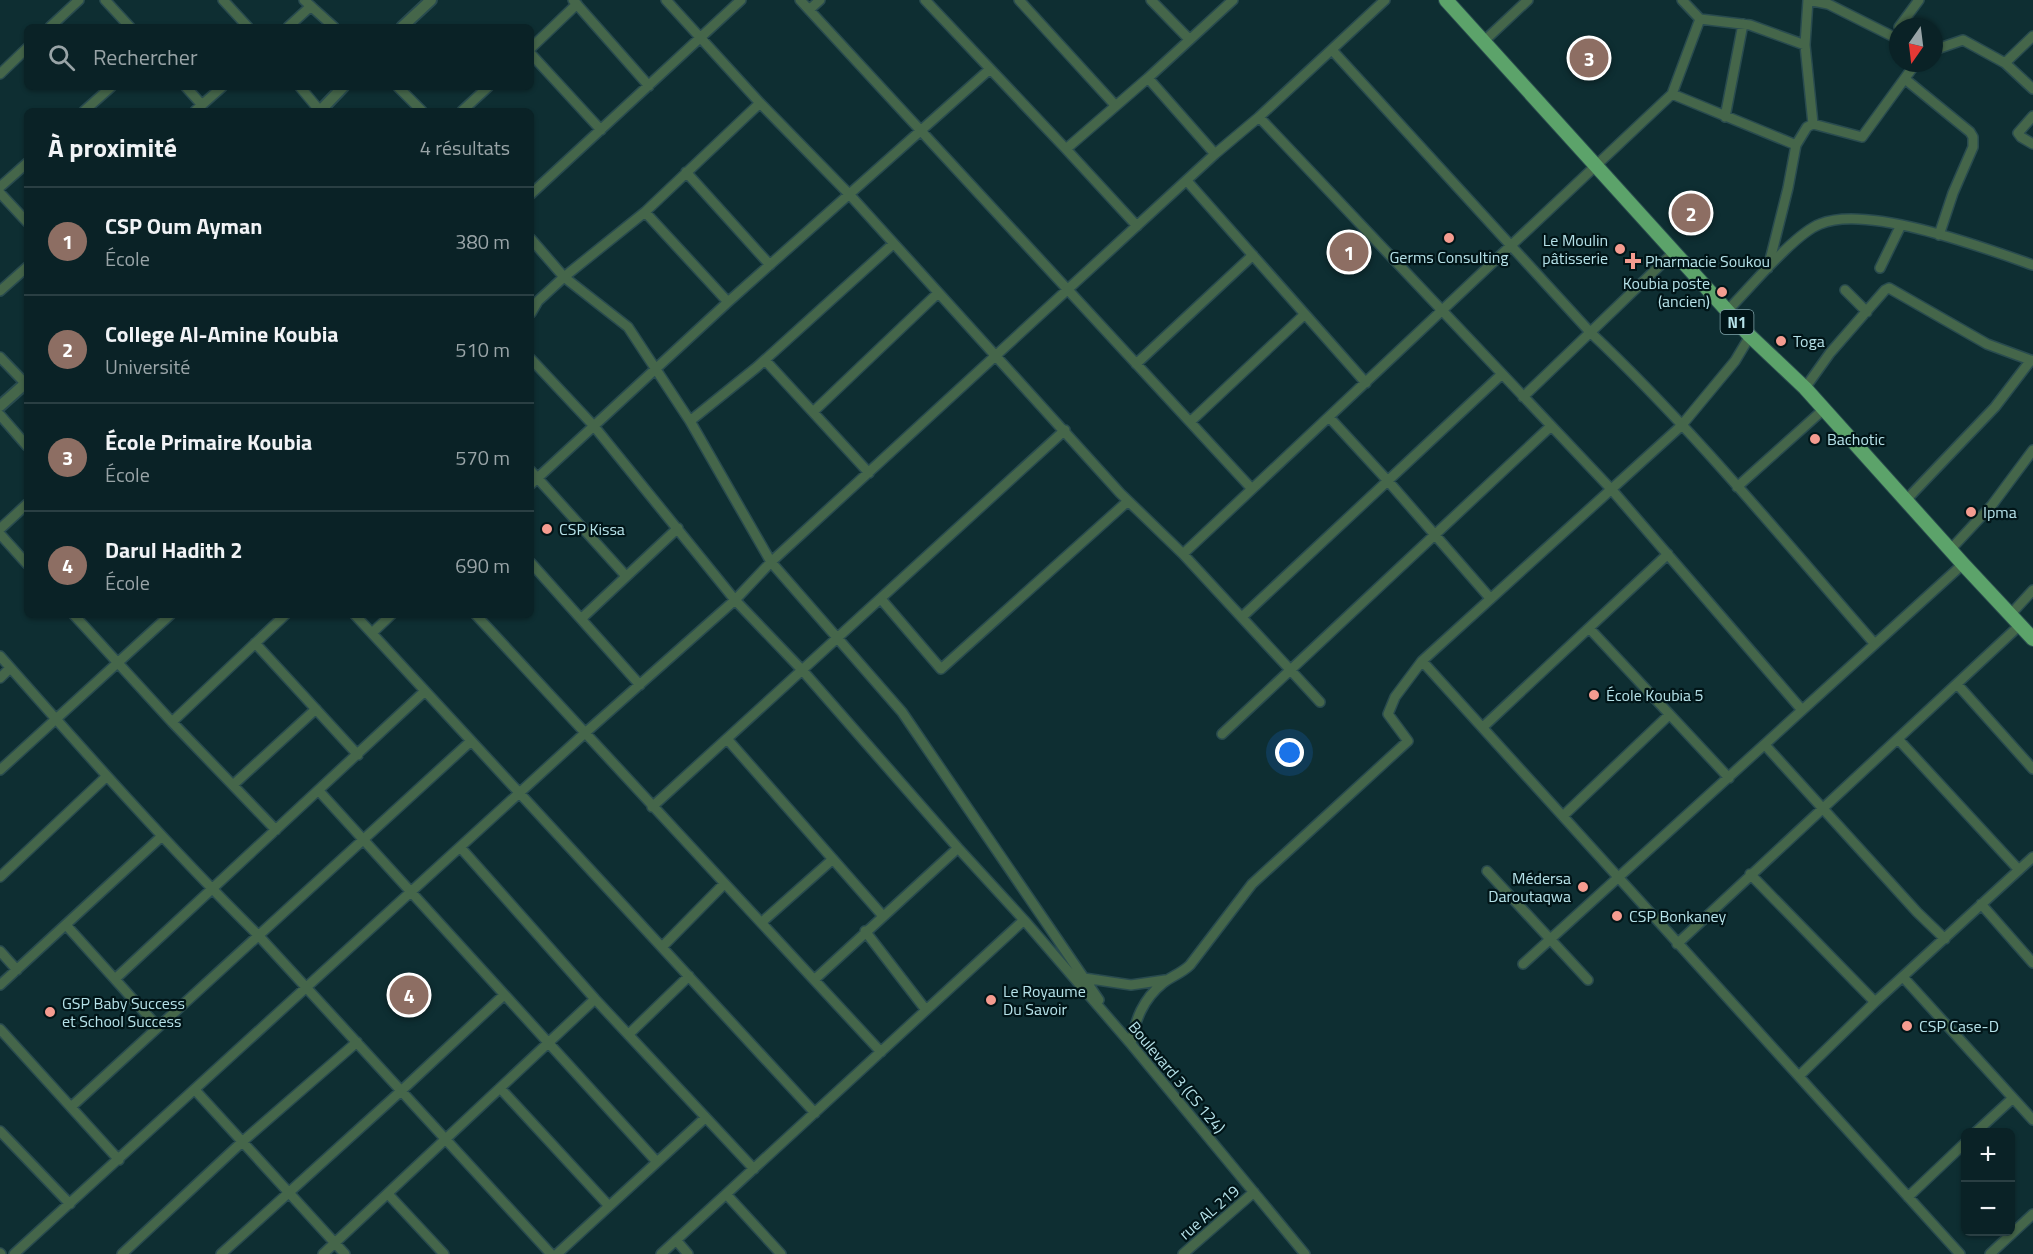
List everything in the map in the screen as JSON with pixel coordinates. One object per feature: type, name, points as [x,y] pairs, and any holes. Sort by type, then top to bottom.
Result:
[{"type":"main road","name":"N1","points":[[1446,0],[1727,311],[1805,388],[2033,639]]},
{"type":"street","points":[[53,24],[79,0]]},
{"type":"street","points":[[105,0],[127,24]]},
{"type":"street","points":[[223,0],[245,24]]},
{"type":"street","points":[[405,24],[431,0]]},
{"type":"street","points":[[666,0],[760,103],[849,194],[1128,501],[1183,555],[1320,702]]},
{"type":"street","points":[[534,191],[741,0]]},
{"type":"street","points":[[800,0],[1252,489]]},
{"type":"street","points":[[809,10],[820,0]]},
{"type":"street","points":[[939,0],[928,3],[1137,226]]},
{"type":"street","points":[[1018,0],[1115,105]]},
{"type":"street","points":[[1151,0],[1189,39]]},
{"type":"street","points":[[1066,149],[1233,0]]},
{"type":"street","points":[[14,1254],[585,733],[735,600],[771,562],[1385,0]]},
{"type":"street","points":[[1483,42],[1528,0]]},
{"type":"street","points":[[1813,124],[1805,45],[1808,0],[1824,1],[1889,30]]},
{"type":"street","points":[[1907,18],[1919,0]]},
{"type":"street","points":[[534,45],[575,2],[649,86]]},
{"type":"street","points":[[1686,2],[1700,19],[1750,25],[1805,45]]},
{"type":"street","points":[[290,24],[307,3],[331,24]]},
{"type":"street","points":[[1183,555],[1672,94],[1700,19]]},
{"type":"street","points":[[1725,117],[1743,24]]},
{"type":"street","points":[[2005,63],[2033,36]]},
{"type":"street","points":[[1943,47],[1963,40],[2005,63],[2033,88]]},
{"type":"street","points":[[1332,50],[1590,332],[1737,487],[1874,643]]},
{"type":"street","points":[[0,74],[24,51]]},
{"type":"street","points":[[534,57],[601,130]]},
{"type":"street","points":[[534,477],[657,370],[728,302],[990,69]]},
{"type":"street","points":[[1767,270],[1797,145],[1807,128],[1813,124],[1862,137],[1910,72]]},
{"type":"street","points":[[1148,78],[1215,154]]},
{"type":"street","points":[[1905,79],[1970,132],[1973,137],[1973,147],[1953,193],[1939,235]]},
{"type":"street","points":[[87,108],[108,90]]},
{"type":"street","points":[[188,90],[199,108],[219,90]]},
{"type":"street","points":[[302,90],[318,108]]},
{"type":"street","points":[[323,108],[340,90]]},
{"type":"street","points":[[401,90],[419,108]]},
{"type":"street","points":[[465,108],[485,90]]},
{"type":"street","points":[[1672,94],[1797,145]]},
{"type":"street","points":[[534,307],[564,277],[645,212],[760,103]]},
{"type":"street","points":[[2033,116],[2018,133],[2033,144]]},
{"type":"street","points":[[1259,117],[1612,490],[1802,710]]},
{"type":"street","points":[[0,187],[24,166]]},
{"type":"street","points":[[686,172],[770,265]]},
{"type":"street","points":[[1187,181],[1366,382]]},
{"type":"street","points":[[0,193],[24,219]]},
{"type":"street","points":[[645,212],[728,302]]},
{"type":"street","points":[[1727,311],[1796,241],[1819,224],[1832,220],[1850,219],[1901,225],[1968,242],[2033,265]]},
{"type":"street","points":[[1880,268],[1901,225]]},
{"type":"street","points":[[534,242],[564,277],[628,327],[690,421],[771,562],[902,712],[1120,1032]]},
{"type":"street","points":[[690,421],[765,360],[893,244]]},
{"type":"street","points":[[1523,397],[1674,252]]},
{"type":"street","points":[[1136,364],[1253,255]]},
{"type":"street","points":[[0,291],[24,270]]},
{"type":"street","points":[[1805,388],[1830,353],[1889,288],[1987,344],[2032,361],[1995,407],[1907,499]]},
{"type":"street","points":[[1845,290],[1866,312]]},
{"type":"street","points":[[813,412],[938,293]]},
{"type":"street","points":[[1190,422],[1305,314]]},
{"type":"street","points":[[1070,974],[1131,985],[1148,984],[1181,974],[1191,965],[1251,884],[1408,741],[1388,714],[1395,697],[1422,661],[1681,426],[1735,361],[1750,336]]},
{"type":"street","points":[[0,357],[24,380]]},
{"type":"street","points":[[765,360],[869,473]]},
{"type":"street","name":"Boulevard 3 (CS 124)","points":[[534,362],[593,426],[735,600],[802,671],[1024,920],[1131,1044],[1305,1254]]},
{"type":"street","points":[[1242,617],[1503,374]]},
{"type":"street","points":[[0,406],[24,384]]},
{"type":"street","points":[[1737,487],[1824,409]]},
{"type":"street","points":[[0,415],[24,443]]},
{"type":"street","points":[[1329,417],[1490,598]]},
{"type":"street","points":[[1222,734],[1551,426]]},
{"type":"street","points":[[652,807],[839,639],[1065,430]]},
{"type":"street","points":[[1951,549],[1992,505],[2033,450]]},
{"type":"street","points":[[534,479],[626,576]]},
{"type":"street","points":[[881,599],[941,669],[1128,501]]},
{"type":"street","points":[[0,529],[24,507]]},
{"type":"street","points":[[582,618],[678,528]]},
{"type":"street","points":[[0,534],[24,561]]},
{"type":"street","points":[[1483,727],[1668,554]]},
{"type":"street","points":[[1523,964],[1963,564]]},
{"type":"street","points":[[534,566],[640,685]]},
{"type":"street","points":[[1677,944],[1957,684],[2015,620],[2033,590]]},
{"type":"street","points":[[77,618],[172,722],[276,830]]},
{"type":"street","points":[[0,770],[167,618]]},
{"type":"street","points":[[172,722],[282,618]]},
{"type":"street","points":[[358,618],[815,1113]]},
{"type":"street","points":[[372,633],[388,618]]},
{"type":"street","points":[[479,618],[881,1052]]},
{"type":"street","points":[[1589,628],[1729,778]]},
{"type":"street","points":[[255,643],[358,755]]},
{"type":"street","points":[[0,656],[162,836],[258,935],[551,1254]]},
{"type":"street","points":[[1422,661],[1960,1254]]},
{"type":"street","points":[[0,678],[10,668]]},
{"type":"street","points":[[1957,684],[2033,769]]},
{"type":"street","points":[[115,978],[425,691]]},
{"type":"street","points":[[233,785],[316,709]]},
{"type":"street","points":[[1563,816],[1669,715]]},
{"type":"street","points":[[1898,739],[2019,870]]},
{"type":"street","points":[[728,740],[883,916]]},
{"type":"street","points":[[71,1107],[471,741]]},
{"type":"street","points":[[1765,745],[1917,912],[1945,939]]},
{"type":"street","points":[[0,877],[107,776]]},
{"type":"street","points":[[319,791],[657,1162]]},
{"type":"street","points":[[0,985],[162,836]]},
{"type":"street","points":[[460,847],[595,999],[754,1169]]},
{"type":"street","points":[[814,980],[958,848]]},
{"type":"street","points":[[1799,1076],[1875,1002],[2033,857]]},
{"type":"street","points":[[762,922],[833,859]]},
{"type":"street","points":[[1487,871],[1588,980]]},
{"type":"street","points":[[1750,874],[1875,1002]]},
{"type":"street","points":[[662,947],[724,884]]},
{"type":"street","points":[[1981,904],[2033,963]]},
{"type":"street","points":[[661,1254],[1024,920]]},
{"type":"street","points":[[66,925],[158,1027]]},
{"type":"street","points":[[865,932],[926,1010]]},
{"type":"street","points":[[0,951],[17,970]]},
{"type":"street","points":[[629,1034],[689,976]]},
{"type":"street","points":[[1131,1044],[1140,1010],[1150,995],[1173,977]]},
{"type":"street","points":[[1903,977],[2033,1120]]},
{"type":"street","points":[[221,1254],[504,995]]},
{"type":"street","points":[[323,1254],[595,999]]},
{"type":"street","points":[[0,1029],[118,1160]]},
{"type":"street","points":[[122,1254],[243,1142],[357,1042]]},
{"type":"street","points":[[500,1088],[609,1206]]},
{"type":"street","points":[[195,1090],[345,1254]]},
{"type":"street","points":[[1980,1128],[2013,1098]]},
{"type":"street","points":[[557,1254],[705,1118]]},
{"type":"street","points":[[0,1131],[70,1204]]},
{"type":"street","points":[[1908,1197],[1961,1146]]},
{"type":"street","name":"rue AL 219","points":[[1183,1254],[1254,1192]]},
{"type":"street","points":[[388,1194],[444,1254]]},
{"type":"street","points":[[726,1194],[781,1254]]},
{"type":"street","points":[[1990,1254],[2033,1214]]},
{"type":"street","points":[[676,1240],[688,1254]]},
{"type":"place","name":"École Primaire Koubia","points":[[1589,58]]},
{"type":"place","name":"College Al-Amine Koubia","points":[[1691,213]]},
{"type":"place","name":"Germs Consulting","points":[[1449,238]]},
{"type":"place","name":"Le Moulin pâtisserie","points":[[1620,249]]},
{"type":"place","name":"CSP Oum Ayman","points":[[1349,252]]},
{"type":"place","name":"Pharmacie Soukou","points":[[1633,261]]},
{"type":"place","name":"Koubia poste (ancien)","points":[[1722,292]]},
{"type":"place","name":"Toga","points":[[1781,341]]},
{"type":"place","name":"Bachotic","points":[[1815,439]]},
{"type":"place","name":"Ipma","points":[[1971,512]]},
{"type":"place","name":"CSP Kissa","points":[[547,529]]},
{"type":"place","name":"École Koubia 5","points":[[1594,695]]},
{"type":"place","name":"Médersa Daroutaqwa","points":[[1583,887]]},
{"type":"place","name":"CSP Bonkaney","points":[[1617,916]]},
{"type":"place","name":"Darul Hadith 2","points":[[409,995]]},
{"type":"place","name":"Le Royaume Du Savoir","points":[[991,1000]]},
{"type":"place","name":"GSP Baby Success et School Success","points":[[50,1012]]},
{"type":"place","name":"CSP Case-D","points":[[1907,1026]]}]
